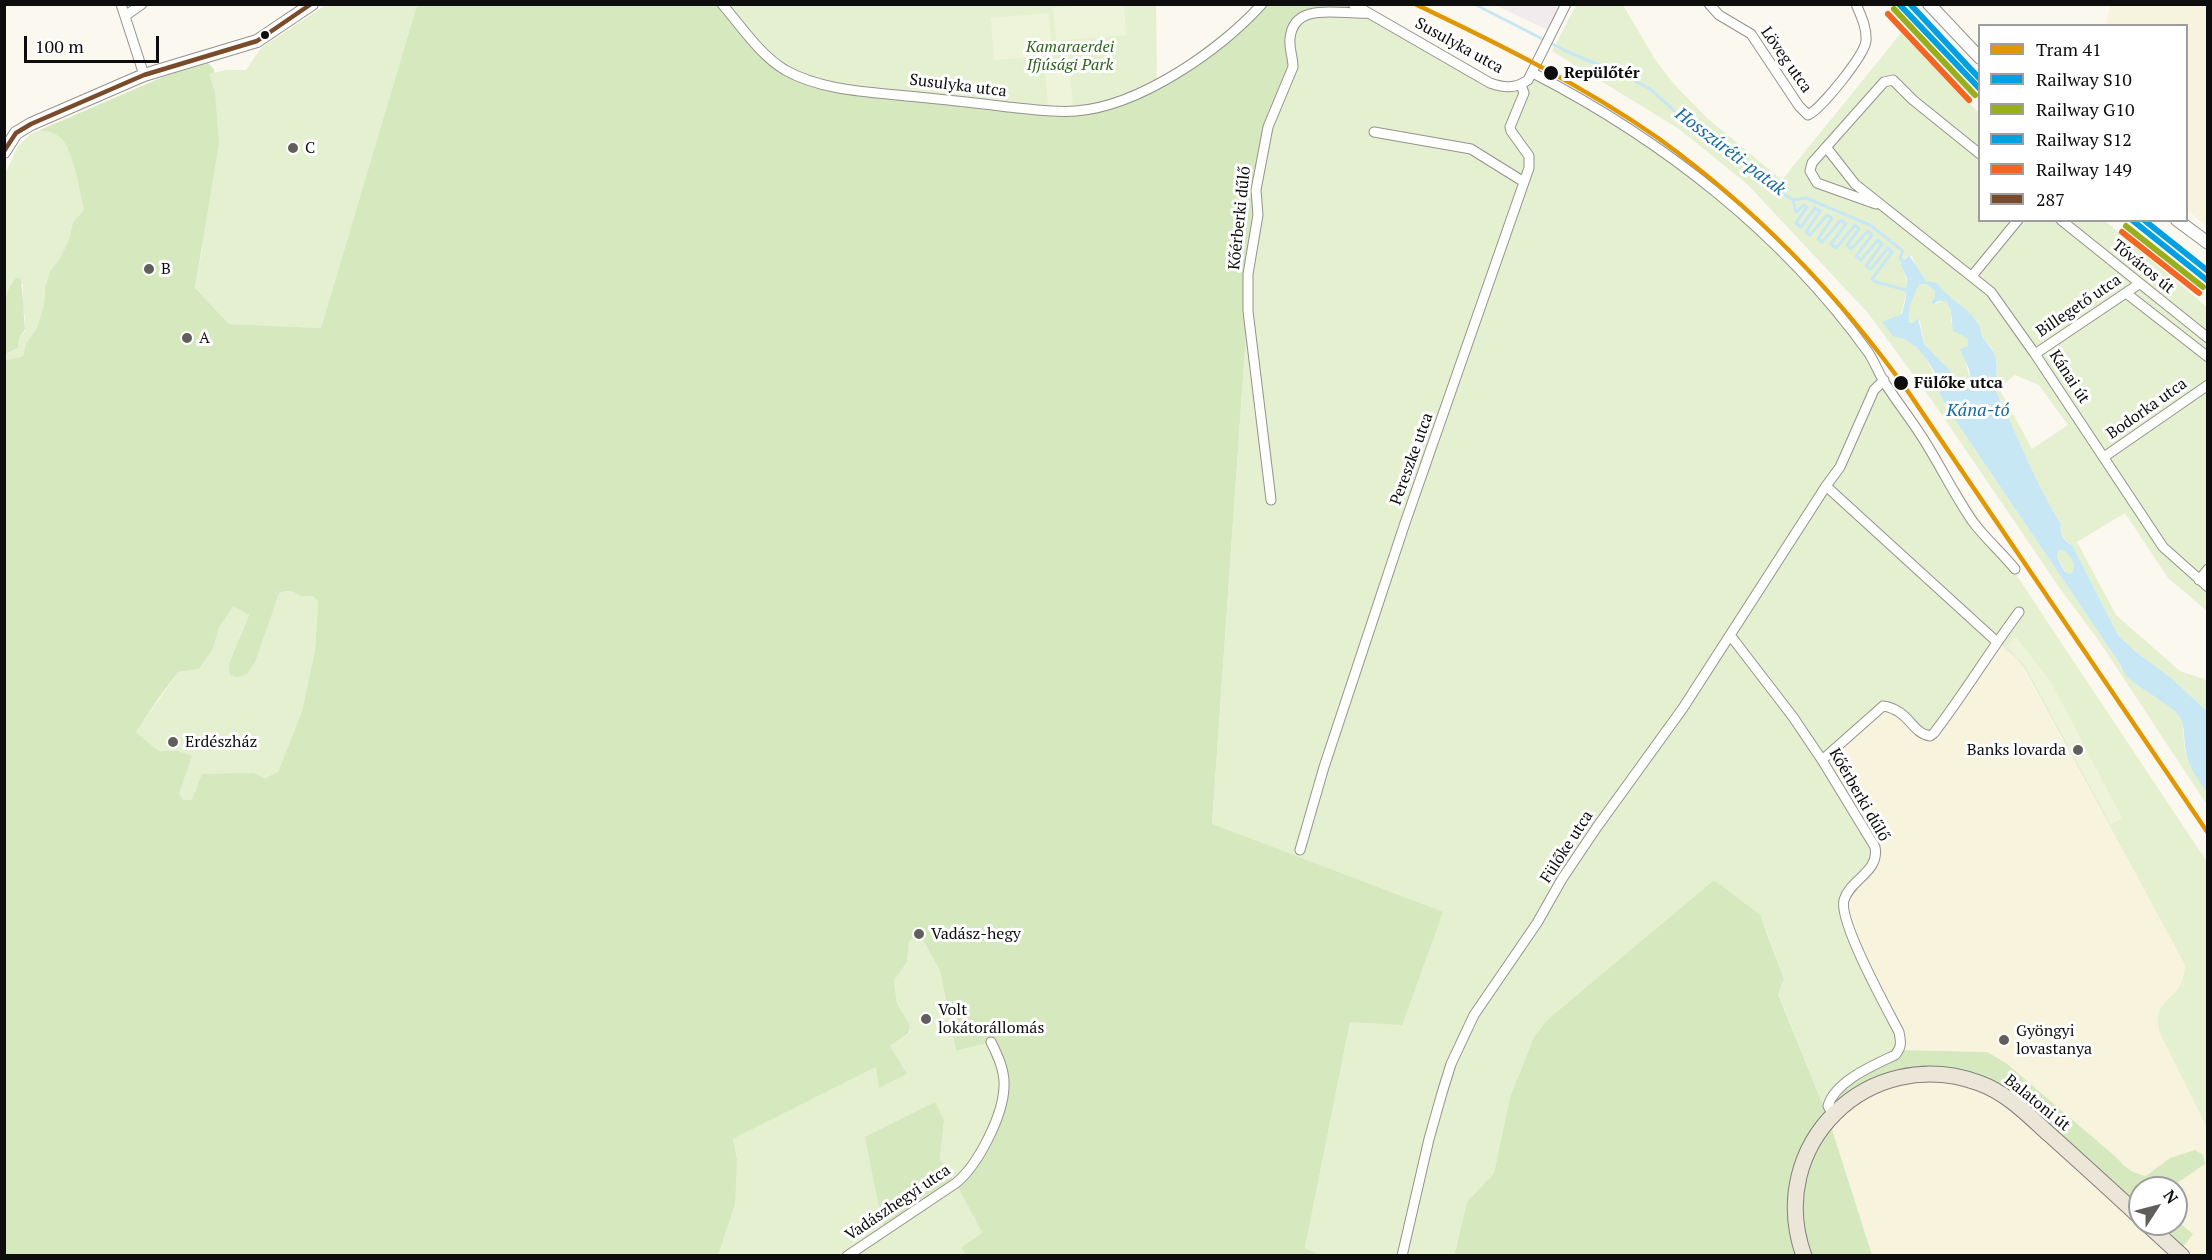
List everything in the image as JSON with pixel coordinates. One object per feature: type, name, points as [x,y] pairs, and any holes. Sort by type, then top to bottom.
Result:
[{"type":"main road","name":"Balatoni út","points":[[1804,1256],[1796,1225],[1797,1188],[1807,1153],[1815,1139],[1833,1115],[1853,1098],[1899,1076],[1912,1074],[1936,1073],[1981,1083],[2012,1102],[2128,1206]]},
{"type":"main road","points":[[2161,1236],[2182,1256]]},
{"type":"street","points":[[121,4],[144,75]]},
{"type":"street","points":[[125,16],[142,4]]},
{"type":"street","points":[[4,152],[8,141],[31,124],[144,75],[257,41],[312,4]]},
{"type":"street","name":"Susulyka utca","points":[[722,4],[772,59],[785,69],[815,82],[845,88],[1046,111],[1074,111],[1112,105],[1156,85],[1215,45],[1262,4]]},
{"type":"street","name":"Susulyka utca","points":[[1353,4],[1490,83],[1505,87],[1521,85],[1528,80],[1566,4]]},
{"type":"street","name":"Löveg utca","points":[[1709,4],[1719,15],[1751,34],[1799,106],[1808,115],[1819,107],[1856,63],[1866,39],[1864,22],[1856,4]]},
{"type":"street","points":[[1929,4],[1978,56]]},
{"type":"street","name":"Kőérberki dűlő","points":[[1271,500],[1248,311],[1248,274],[1258,215],[1256,190],[1268,127],[1293,67],[1290,39],[1296,22],[1304,16],[1325,11],[1368,13]]},
{"type":"street","points":[[1533,73],[1606,114],[1668,154],[1739,211],[1804,274],[1869,354],[1975,524],[2015,569]]},
{"type":"street","points":[[1827,147],[1884,82],[1893,80],[1913,100],[1978,152]]},
{"type":"street","name":"Pereszke utca","points":[[1300,850],[1324,767],[1405,523],[1530,168],[1529,156],[1510,127],[1524,93],[1521,85]]},
{"type":"street","points":[[1374,132],[1472,149],[1524,182]]},
{"type":"street","name":"Kánai út","points":[[1881,206],[1817,183],[1810,168],[1827,147],[1855,184],[1991,292],[2035,354],[2163,547],[2208,587]]},
{"type":"street","points":[[1972,276],[2016,222]]},
{"type":"street","name":"Tóváros út","points":[[2063,222],[2208,338]]},
{"type":"street","points":[[2180,222],[2208,243]]},
{"type":"street","name":"Billegető utca","points":[[2035,354],[2139,284]]},
{"type":"street","points":[[2126,292],[2208,357]]},
{"type":"street","name":"Fülőke utca","points":[[1402,1256],[1429,1139],[1451,1064],[1462,1037],[1480,1006],[1537,923],[1562,879],[1673,722],[1840,467],[1874,390],[1884,381]]},
{"type":"street","name":"Bodorka utca","points":[[2104,457],[2208,386]]},
{"type":"street","points":[[1826,486],[1997,642]]},
{"type":"street","points":[[2199,580],[2208,569]]},
{"type":"street","points":[[1822,760],[1883,706],[1894,707],[1902,712],[1919,731],[1930,736],[1960,699],[2019,612]]},
{"type":"street","name":"Kőérberki dűlő","points":[[1730,635],[1793,717],[1875,847],[1874,862],[1848,892],[1842,907],[1856,945],[1899,1032],[1901,1043],[1895,1055],[1854,1076],[1833,1095],[1828,1106],[1833,1115]]},
{"type":"street","name":"Vadászhegyi utca","points":[[847,1256],[968,1173],[998,1113],[1004,1086],[999,1059],[991,1042]]},
{"type":"shaded area","points":[[1495,5],[1560,5],[1548,30]]},
{"type":"shaded area","points":[[2110,5],[2207,5],[2207,226],[2188,211],[2188,24],[2106,24]]},
{"type":"shaded area","points":[[1997,642],[2017,659],[2024,670],[2185,965],[2185,976],[2180,988],[2161,1008],[2159,1032],[2207,1128],[2207,1255],[2188,1255],[2182,1248],[2182,1236],[2188,1236],[2188,1176],[2205,1164],[2170,1158],[2152,1173],[2146,1176],[2138,1175],[2006,1063],[1987,1052],[1899,1050],[1844,917],[1822,760],[1878,708]]},
{"type":"shaded area","points":[[1887,1080],[1981,1083],[2128,1209],[2128,1236],[2159,1236],[2181,1255],[1872,1255],[1829,1120]]},
{"type":"green space","points":[[1095,4],[1124,5],[1126,35],[1056,41],[1053,8]]},
{"type":"green space","points":[[326,5],[417,5],[321,328],[229,324],[195,288],[202,249],[209,74],[226,70],[246,70],[261,48]]},
{"type":"green space","points":[[417,5],[725,5],[776,59],[801,74],[846,85],[1053,109],[1111,102],[1157,80],[1180,66],[1248,14],[1264,5],[1346,5],[1361,14],[1325,11],[1296,22],[1293,56],[1256,190],[1212,824],[1443,912],[1402,1025],[1350,1022],[1305,1248],[1320,1255],[966,1255],[961,1247],[982,1233],[956,1183],[885,1228],[865,1137],[935,1102],[944,1120],[940,1159],[954,1181],[975,1163],[1004,1086],[991,1042],[956,1051],[940,971],[919,932],[909,941],[907,962],[894,981],[897,1003],[910,1026],[909,1033],[890,1046],[907,1074],[879,1088],[876,1067],[733,1139],[737,1159],[735,1204],[718,1255],[5,1255],[4,361],[23,356],[26,343],[37,328],[50,271],[59,260],[69,240],[73,222],[84,210],[72,159],[64,142],[58,136],[40,130],[165,76],[208,63],[214,69],[214,73],[209,74],[215,93],[219,143],[195,288],[229,324],[321,328]],"holes":[[[285,591],[301,596],[313,596],[318,602],[315,650],[302,711],[278,772],[264,778],[254,773],[202,774],[192,800],[183,800],[179,793],[192,756],[178,751],[159,751],[136,732],[178,672],[199,669],[213,649],[219,628],[233,606],[249,615],[229,663],[230,675],[237,677],[247,674],[255,662],[278,596]]]},
{"type":"green space","name":"Kamaraerdei Ifjúsági Park","points":[[725,5],[1156,5],[1157,80],[1110,102],[1056,109],[840,85],[802,75],[777,61]]},
{"type":"green space","points":[[1576,5],[1623,5],[1656,61],[1673,83],[1707,118],[1782,180],[1901,33],[1978,112],[1978,222],[2106,222],[2207,307],[2207,611],[2168,578],[2125,513],[2077,542],[2116,615],[2180,671],[2207,682],[2207,711],[2170,677],[2136,652],[2118,635],[2072,545],[2063,536],[2061,525],[2039,485],[1996,391],[1994,380],[1997,362],[1976,320],[1955,301],[1926,281],[1917,270],[1912,256],[1907,256],[1900,264],[1907,284],[1900,317],[1901,338],[1911,343],[1926,358],[1947,408],[2120,664],[2121,669],[2138,686],[2169,706],[2179,716],[2182,721],[2185,751],[2207,793],[2207,805],[2099,641],[2061,590],[1933,402],[1868,313],[1747,184],[1679,129],[1552,51]],"holes":[[[2015,375],[2039,385],[2068,425],[2032,449],[1999,388]]]},
{"type":"green space","points":[[1049,13],[1052,56],[994,60],[991,18]]},
{"type":"green space","points":[[1361,14],[1505,87],[1533,73],[1606,114],[1739,211],[1853,333],[1954,489],[1958,487],[2207,862],[2207,1128],[2159,1032],[2160,1010],[2181,984],[2185,965],[2025,670],[2017,659],[1997,642],[1930,736],[1883,706],[1822,760],[1877,855],[1842,907],[1901,1043],[1829,1120],[1778,993],[1784,979],[1767,932],[1714,880],[1547,1020],[1534,1037],[1510,1097],[1494,1173],[1467,1202],[1454,1255],[1320,1255],[1305,1248],[1350,1022],[1212,825],[1256,190],[1290,39],[1304,16]]},
{"type":"green space","points":[[1069,63],[1073,105],[1048,107],[1045,65]]},
{"type":"green space","points":[[40,130],[58,136],[64,142],[72,159],[84,210],[73,222],[69,240],[59,260],[50,271],[37,328],[26,343],[23,356],[5,361],[5,354],[18,348],[19,338],[25,331],[25,318],[22,303],[23,284],[12,281],[5,308],[5,174],[18,146],[32,133]]},
{"type":"green space","points":[[16,278],[21,279],[25,329],[19,338],[18,348],[5,354],[5,303],[7,293]]},
{"type":"green space","points":[[1918,284],[1926,284],[1935,291],[1935,304],[1943,300],[1947,302],[1951,312],[1951,322],[1967,338],[1968,346],[1964,356],[1971,383],[1967,388],[1924,344],[1920,321],[1917,319],[1909,324],[1910,305]]},
{"type":"green space","points":[[2062,550],[2073,561],[2074,570],[2070,574],[2066,573],[2057,556],[2058,551]]},
{"type":"green space","points":[[285,591],[301,596],[313,596],[318,602],[315,650],[302,711],[278,772],[263,778],[254,773],[192,800],[183,801],[179,793],[178,751],[159,751],[136,732],[178,672],[199,669],[213,649],[219,628],[233,605],[249,614],[229,663],[280,593]]},
{"type":"green space","name":"Banks lovarda","points":[[2016,637],[2051,682],[2122,818],[2111,825],[2025,666],[2007,646]]},
{"type":"green space","points":[[1714,880],[1760,915],[1784,979],[1778,994],[1829,1120],[1872,1255],[1454,1256],[1467,1202],[1494,1173],[1510,1097],[1534,1037],[1547,1020]]},
{"type":"green space","points":[[920,932],[940,971],[956,1051],[991,1042],[1004,1086],[984,1146],[955,1181],[940,1159],[944,1120],[865,1137],[956,1183],[982,1233],[961,1247],[966,1255],[718,1256],[737,1159],[733,1139],[876,1067],[890,1046],[910,1033],[910,1026],[897,1003],[894,981],[907,962],[909,940]]},
{"type":"green space","points":[[1899,1050],[1987,1052],[2006,1063],[2126,1167],[2137,1174],[2146,1176],[2128,1176],[2128,1199],[1998,1083],[1954,1068],[1933,1066],[1893,1073],[1873,1080],[1834,1105],[1828,1103],[1833,1095]]},
{"type":"green space","points":[[2195,1150],[2203,1155],[2205,1164],[2188,1176],[2146,1176],[2170,1158]]},
{"type":"green space","points":[[2188,1230],[2193,1234],[2182,1248],[2168,1236],[2188,1236]]},
{"type":"water","name":"Kána-tó","points":[[1909,255],[1926,281],[1937,283],[1977,322],[1995,356],[1996,391],[2039,485],[2061,525],[2063,537],[2072,545],[2118,635],[2136,652],[2170,677],[2207,711],[2207,793],[2189,763],[2183,724],[2179,716],[2123,672],[2120,664],[1947,408],[1934,371],[1927,360],[1916,347],[1904,339],[1893,336],[1882,322],[1902,314],[1907,278],[1900,264]],"holes":[[[1919,284],[1926,284],[1935,291],[1935,297],[1931,302],[1934,304],[1940,301],[1947,302],[1951,312],[1953,331],[1967,338],[1968,346],[1960,349],[1969,369],[1971,383],[1967,388],[1924,344],[1918,318],[1913,323],[1909,323],[1910,305]],[[2062,550],[2074,564],[2074,570],[2070,574],[2065,572],[2057,557],[2058,551]]]},
{"type":"waterway","name":"Hosszúréti-patak","points":[[1474,4],[1568,52],[1630,78],[1650,89],[1679,115],[1706,133],[1727,154],[1764,174],[1782,193],[1793,200],[1806,198],[1870,225],[1903,251],[1900,258],[1904,263]]},
{"type":"waterway","points":[[1793,200],[1796,212],[1804,205],[1807,207],[1796,223],[1801,227],[1815,208],[1820,211],[1806,232],[1810,235],[1827,215],[1832,218],[1818,239],[1822,242],[1841,220],[1846,224],[1831,244],[1836,248],[1855,225],[1859,229],[1847,245],[1851,249],[1868,231],[1872,235],[1856,256],[1861,260],[1878,240],[1882,244],[1866,266],[1871,269],[1888,248],[1892,252],[1872,279],[1910,291]]},
{"type":"tram line","name":"41","points":[[1415,4],[1540,66],[1600,100],[1658,138],[1729,194],[1794,255],[1854,322],[1909,393],[2208,833]]},
{"type":"rail line","name":"S10","points":[[1899,4],[1978,87]]},
{"type":"rail line","name":"S12","points":[[1910,4],[1978,77]]},
{"type":"rail line","name":"G10","points":[[1894,9],[1975,95]]},
{"type":"rail line","name":"149","points":[[1888,14],[1969,100]]},
{"type":"rail line","name":"S10","points":[[2134,222],[2208,281]]},
{"type":"rail line","name":"S12","points":[[2147,222],[2208,271]]},
{"type":"rail line","name":"G10","points":[[2126,226],[2203,287]]},
{"type":"rail line","name":"149","points":[[2122,232],[2199,293]]},
{"type":"transit line","name":"287","points":[[4,151],[16,133],[31,124],[144,75],[257,41],[311,4]]},
{"type":"place","name":"Repülőtér","points":[[1551,73]]},
{"type":"place","name":"C","points":[[293,148]]},
{"type":"place","name":"B","points":[[149,269]]},
{"type":"place","name":"A","points":[[187,338]]},
{"type":"place","name":"Fülőke utca","points":[[1901,383]]},
{"type":"place","name":"Erdészház","points":[[173,742]]},
{"type":"place","name":"Banks lovarda","points":[[2078,750]]},
{"type":"place","name":"Vadász-hegy","points":[[919,934]]},
{"type":"place","name":"Volt lokátorállomás","points":[[926,1019]]},
{"type":"place","name":"Gyöngyi lovastanya","points":[[2004,1040]]}]
